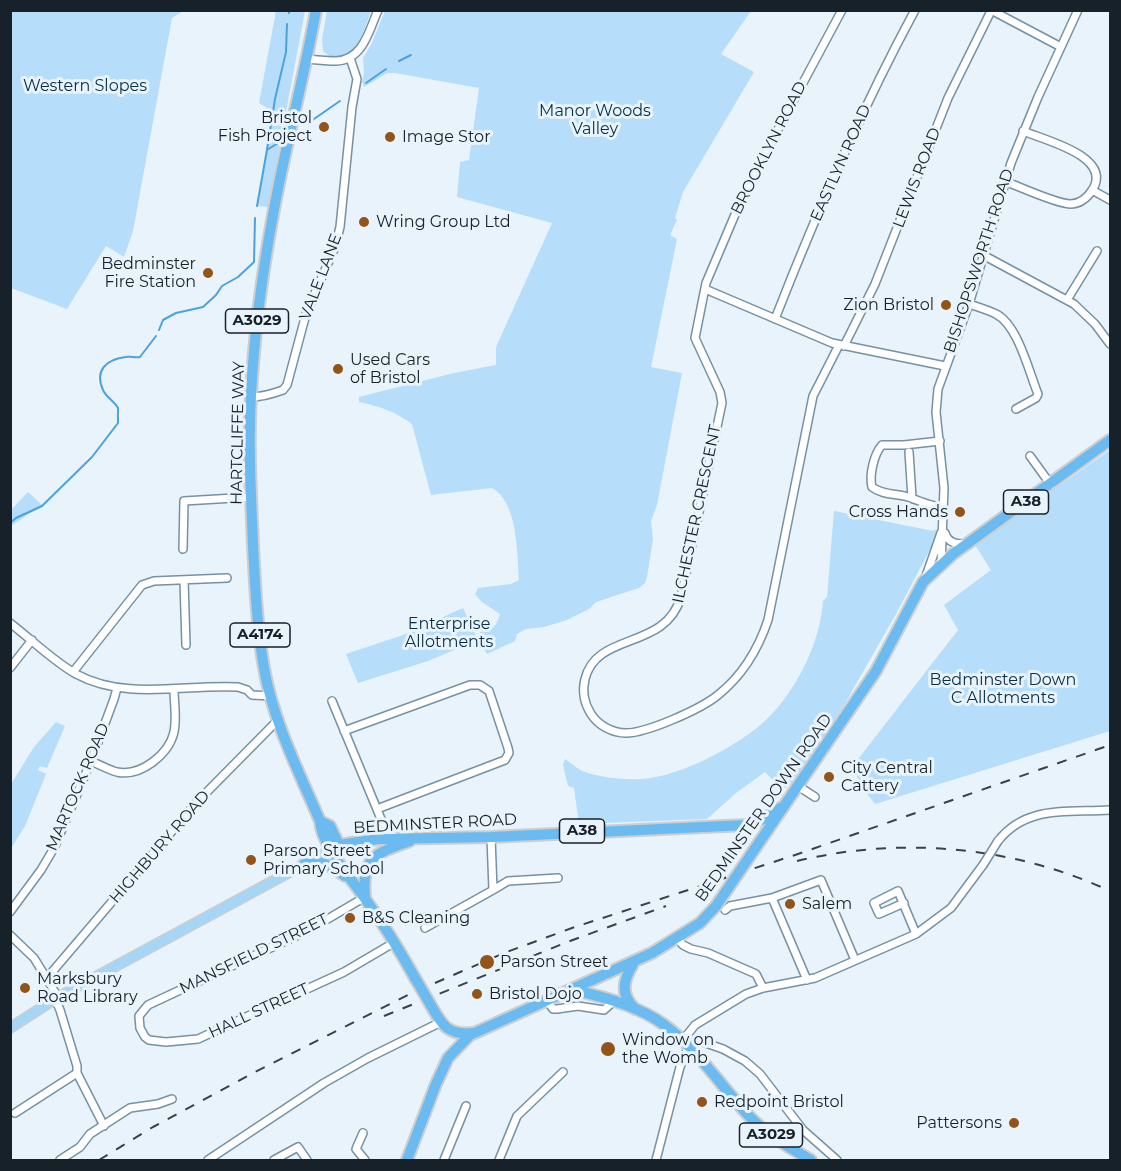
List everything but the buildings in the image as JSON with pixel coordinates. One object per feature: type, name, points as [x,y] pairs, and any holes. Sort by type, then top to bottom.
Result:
[{"type":"highway","name":"HARTCLIFFE WAY","points":[[267,682],[255,587],[251,497],[251,397],[257,316],[273,215],[316,10]]},
{"type":"highway","name":"A38","points":[[923,582],[966,544],[1110,440]]},
{"type":"highway","name":"BEDMINSTER DOWN ROAD","points":[[473,1033],[633,964],[677,939],[720,908],[754,850],[876,670],[923,582]]},
{"type":"highway","name":"A4174","points":[[267,682],[278,720],[320,821],[330,826],[335,847]]},
{"type":"highway","name":"BEDMINSTER ROAD","points":[[335,847],[378,839],[491,837],[746,825],[764,819],[791,797]]},
{"type":"highway","points":[[746,825],[756,829],[758,834],[754,850]]},
{"type":"highway","name":"A38","points":[[375,856],[418,838]]},
{"type":"highway","points":[[365,897],[365,870],[375,856],[378,839]]},
{"type":"highway","points":[[335,847],[353,882],[365,897],[416,978],[440,1026],[459,1033],[473,1033]]},
{"type":"highway","points":[[304,864],[316,862],[328,864],[353,882]]},
{"type":"highway","points":[[633,964],[625,980],[624,992],[629,1003],[637,1011]]},
{"type":"highway","name":"A3029","points":[[573,990],[614,1001],[661,1022],[688,1044],[752,1119],[774,1137],[811,1161]]},
{"type":"highway","name":"A38","points":[[407,1161],[448,1058],[451,1040],[440,1026]]},
{"type":"highway","name":"A38","points":[[448,1058],[473,1033]]},
{"type":"main road","name":"BEDMINSTER ROAD","points":[[10,1028],[57,998],[335,847]]},
{"type":"street","points":[[307,59],[338,61],[351,58],[364,44],[378,10]]},
{"type":"street","name":"BROOKLYN ROAD","points":[[705,289],[740,200],[842,10]]},
{"type":"street","name":"EASTLYN ROAD","points":[[775,319],[801,251],[880,75],[915,10]]},
{"type":"street","name":"BISHOPSWORTH ROAD","points":[[941,564],[944,488],[936,400],[945,366],[969,304],[1004,181],[1023,132],[1078,10]]},
{"type":"street","points":[[992,11],[1061,47]]},
{"type":"street","name":"LEWIS ROAD","points":[[841,345],[875,284],[948,98],[992,11]]},
{"type":"street","name":"VALE LANE","points":[[251,397],[263,397],[283,390],[286,385],[306,314],[335,247],[340,227],[352,106],[357,79],[351,58]]},
{"type":"street","points":[[1004,181],[1071,204],[1086,198],[1092,190],[1095,171],[1085,158],[1023,132]]},
{"type":"street","points":[[1092,190],[1110,200]]},
{"type":"street","points":[[1067,300],[1097,251]]},
{"type":"street","points":[[983,255],[1067,300],[1095,324],[1110,344]]},
{"type":"street","points":[[705,289],[841,345],[945,366]]},
{"type":"street","name":"ILCHESTER CRESCENT","points":[[705,289],[696,338],[720,393],[722,404],[684,587],[679,605],[668,622],[655,631],[603,654],[592,663],[588,670],[584,684],[585,700],[596,720],[609,729],[622,733],[633,732],[693,710],[724,690],[750,661],[768,620],[813,396],[841,345]]},
{"type":"street","points":[[969,304],[1006,321],[1016,337],[1038,394],[1036,398],[1016,409]]},
{"type":"street","points":[[935,506],[919,503],[912,498],[880,492],[872,487],[871,477],[878,450],[886,444],[904,445],[940,441]]},
{"type":"street","points":[[909,452],[912,498]]},
{"type":"street","points":[[1030,456],[1051,484]]},
{"type":"street","points":[[183,549],[184,501],[251,497]]},
{"type":"street","points":[[943,524],[947,539],[953,543],[966,544]]},
{"type":"street","name":"BISHOPSWORTH ROAD","points":[[923,582],[943,524]]},
{"type":"street","points":[[73,672],[142,585],[154,581],[227,578]]},
{"type":"street","points":[[184,580],[186,645]]},
{"type":"street","points":[[10,623],[73,672],[99,684],[117,688],[238,687],[247,690],[252,695],[271,696]]},
{"type":"street","points":[[10,668],[32,640]]},
{"type":"street","points":[[256,696],[267,682]]},
{"type":"street","points":[[344,731],[470,685],[480,684],[489,691],[508,748],[506,760],[377,809]]},
{"type":"street","name":"MARTOCK ROAD","points":[[10,912],[54,848],[91,761],[117,688]]},
{"type":"street","points":[[91,761],[115,772],[121,772],[142,768],[158,757],[166,750],[174,733],[174,689]]},
{"type":"street","points":[[332,701],[381,819],[389,833],[397,838]]},
{"type":"street","name":"HIGHBURY ROAD","points":[[49,980],[52,972],[196,803],[278,720]]},
{"type":"street","points":[[798,786],[815,797]]},
{"type":"street","points":[[656,1161],[680,1067],[695,1025],[732,1000],[764,988],[807,980],[916,934],[951,908],[1007,831],[1037,814],[1110,810]]},
{"type":"street","points":[[378,839],[381,819]]},
{"type":"street","points":[[491,837],[493,890]]},
{"type":"street","points":[[425,928],[508,881],[558,878]]},
{"type":"street","points":[[720,908],[772,898],[821,880],[855,960]]},
{"type":"street","name":"MANSFIELD STREET","points":[[143,1009],[309,930],[365,897]]},
{"type":"street","points":[[772,898],[807,980]]},
{"type":"street","points":[[904,903],[916,934]]},
{"type":"street","points":[[10,934],[34,958],[49,980],[57,998],[77,1066],[77,1073],[104,1126]]},
{"type":"street","points":[[677,939],[691,949],[708,953],[756,974],[764,988]]},
{"type":"street","name":"HALL STREET","points":[[143,1009],[139,1016],[140,1028],[149,1040],[166,1042],[198,1039],[344,972],[394,942]]},
{"type":"street","points":[[547,1001],[553,1009],[578,1006],[604,1010],[614,1001]]},
{"type":"street","points":[[208,1161],[324,1083],[368,1058],[440,1026]]},
{"type":"street","points":[[688,1044],[700,1041],[723,1049],[745,1061],[760,1074],[803,1130],[837,1161]]},
{"type":"street","points":[[499,1161],[517,1116],[562,1072]]},
{"type":"street","points":[[15,1113],[77,1073]]},
{"type":"street","points":[[60,1161],[80,1147],[90,1134],[130,1108],[158,1104],[172,1099]]},
{"type":"street","points":[[444,1161],[466,1106]]},
{"type":"street","points":[[363,1133],[356,1149],[365,1161]]},
{"type":"street","points":[[273,1161],[298,1147],[307,1161]]},
{"type":"green space","name":"Western Slopes","points":[[10,11],[183,11],[172,18],[133,231],[124,257],[106,246],[67,309],[11,288]]},
{"type":"green space","points":[[276,11],[305,11],[268,207],[257,206],[272,111],[259,103]]},
{"type":"green space","points":[[327,11],[371,11],[355,48],[341,58],[333,57],[323,51],[322,40]]},
{"type":"green space","name":"Manor Woods Valley","points":[[385,11],[751,11],[721,54],[754,72],[683,192],[675,218],[677,220],[670,235],[677,239],[651,367],[682,373],[657,505],[651,521],[653,539],[645,583],[639,588],[596,602],[589,609],[567,620],[544,627],[526,629],[517,634],[515,641],[487,654],[479,639],[480,632],[493,627],[500,614],[482,602],[475,594],[478,588],[511,584],[519,580],[514,529],[507,504],[492,488],[431,495],[412,424],[387,410],[359,402],[359,397],[496,365],[496,347],[552,223],[457,197],[460,162],[469,160],[479,88],[395,73],[387,73],[364,87],[362,82],[363,58]]},
{"type":"green space","name":"Bedminster Down C Allotments","points":[[1110,450],[1110,731],[875,804],[852,767],[958,630],[944,605],[991,570],[975,545]]},
{"type":"green space","points":[[28,492],[42,505],[11,526],[11,510]]},
{"type":"green space","points":[[834,511],[933,531],[937,529],[935,540],[896,614],[843,707],[795,778],[786,788],[780,787],[765,772],[736,793],[707,819],[579,824],[574,788],[568,786],[563,765],[565,759],[582,771],[601,776],[628,779],[657,777],[693,765],[729,747],[760,726],[781,703],[799,677],[818,632],[823,601],[827,597]]},
{"type":"green space","name":"Enterprise Allotments","points":[[463,608],[478,640],[428,661],[358,683],[346,654],[403,635]]},
{"type":"green space","points":[[56,722],[65,726],[47,768],[40,766],[38,770],[46,774],[25,826],[11,848],[11,784],[34,747]]},
{"type":"waterway","points":[[267,150],[275,99],[286,52],[287,24]]},
{"type":"waterway","points":[[399,61],[411,55]]},
{"type":"waterway","points":[[366,83],[386,69]]},
{"type":"waterway","points":[[311,121],[340,101]]},
{"type":"waterway","points":[[257,206],[267,150],[278,143]]},
{"type":"waterway","points":[[159,330],[163,320],[176,313],[203,307],[222,286],[238,277],[254,262],[255,218]]},
{"type":"waterway","points":[[10,523],[42,506],[92,457],[118,423],[118,408],[103,390],[101,371],[113,360],[140,357],[156,336]]},
{"type":"railway","points":[[99,1160],[153,1127],[255,1072],[412,993],[504,953],[572,928],[798,854],[1110,745]]},
{"type":"railway","points":[[797,861],[836,853],[876,849],[956,850],[996,855],[1035,864],[1110,891]]},
{"type":"railway","points":[[384,1016],[570,941],[666,906]]},
{"type":"place","name":"Bristol Fish Project","points":[[324,127]]},
{"type":"place","name":"Image Stor","points":[[390,137]]},
{"type":"place","name":"Wring Group Ltd","points":[[364,222]]},
{"type":"place","name":"Bedminster Fire Station","points":[[208,273]]},
{"type":"place","name":"Zion Bristol","points":[[946,305]]},
{"type":"place","name":"Used Cars of Bristol","points":[[338,369]]},
{"type":"place","name":"Cross Hands","points":[[960,512]]},
{"type":"place","name":"City Central Cattery","points":[[829,777]]},
{"type":"place","name":"Parson Street Primary School","points":[[251,860]]},
{"type":"place","name":"Salem","points":[[790,904]]},
{"type":"place","name":"B&S Cleaning","points":[[350,918]]},
{"type":"place","name":"Parson Street","points":[[487,962]]},
{"type":"place","name":"Marksbury Road Library","points":[[25,988]]},
{"type":"place","name":"Bristol Dojo","points":[[477,994]]},
{"type":"place","name":"Window on the Womb","points":[[608,1049]]},
{"type":"place","name":"Redpoint Bristol","points":[[702,1102]]},
{"type":"place","name":"Pattersons","points":[[1014,1123]]}]
